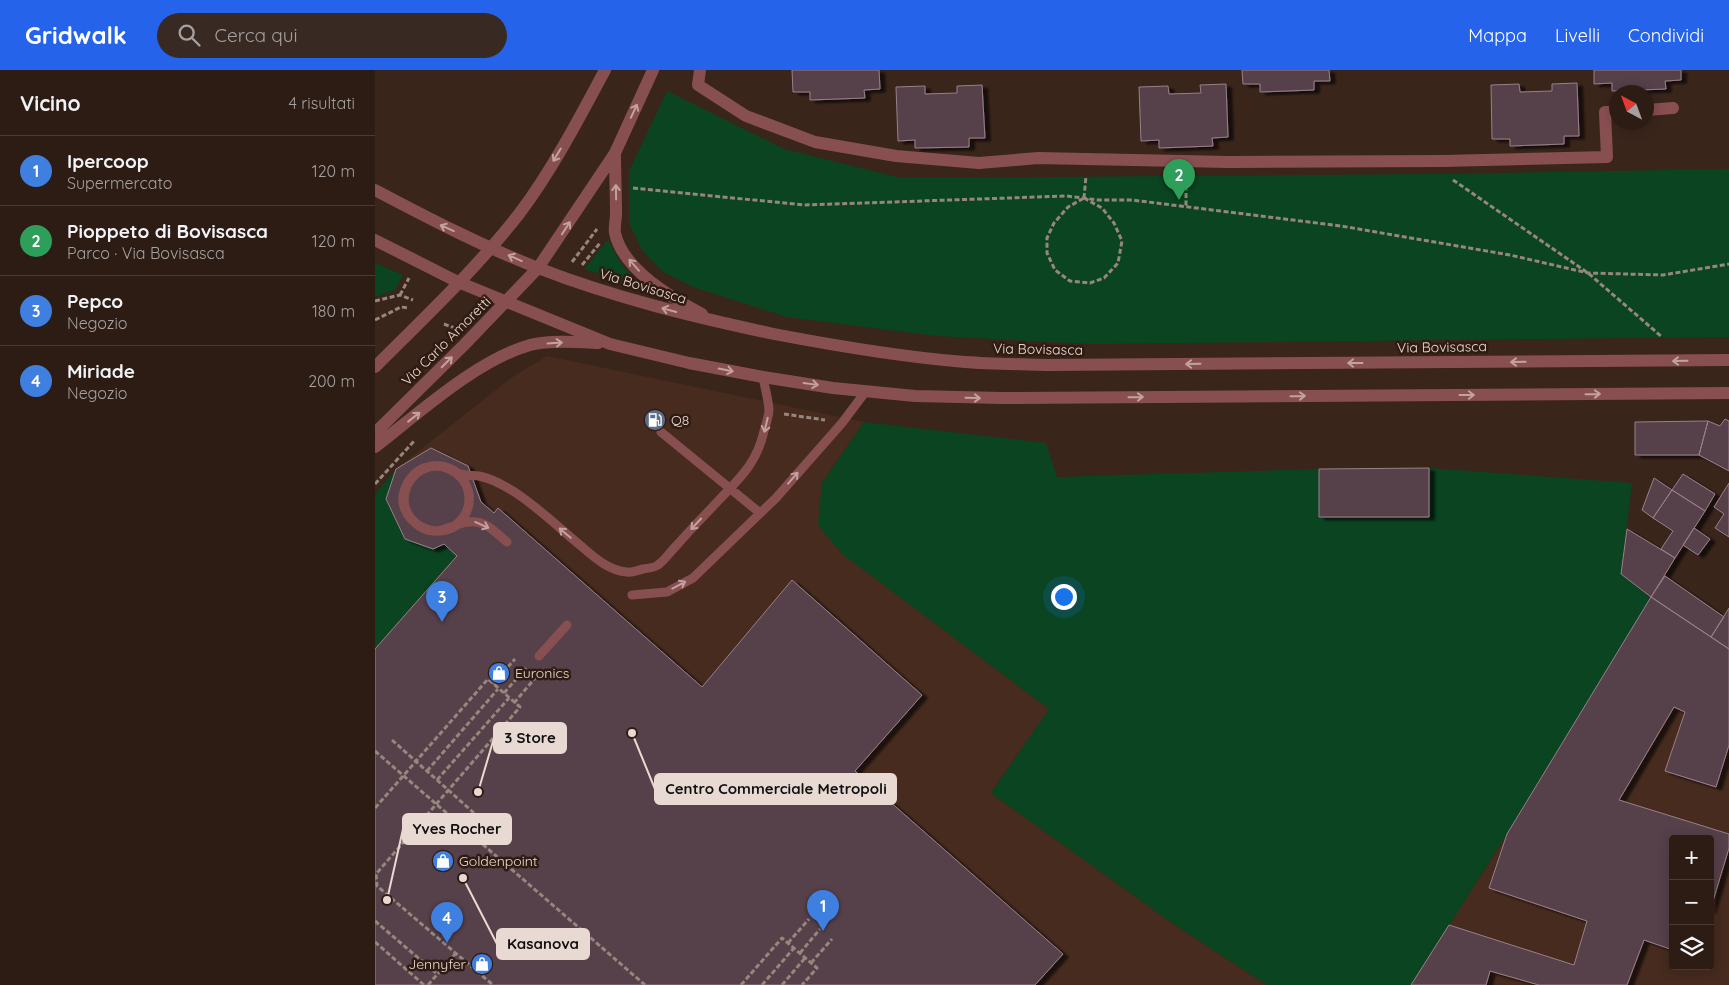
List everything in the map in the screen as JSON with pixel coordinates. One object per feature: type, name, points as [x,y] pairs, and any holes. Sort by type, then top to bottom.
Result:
[{"type":"street","points":[[375,367],[492,248],[531,197],[582,113],[605,70]]},
{"type":"street","name":"Via Carlo Amoretti","points":[[375,433],[538,268],[615,153],[653,70]]},
{"type":"street","points":[[700,70],[698,85],[746,116],[815,142],[896,156],[979,163],[1038,158],[1229,162],[1443,161],[1607,157],[1605,112],[1609,112]]},
{"type":"street","points":[[1654,109],[1673,108]]},
{"type":"street","points":[[615,153],[616,218],[614,232],[621,248],[635,266],[657,287],[717,322]]},
{"type":"street","name":"Via Bovisasca","points":[[375,190],[439,224],[538,268],[647,304],[717,322],[861,349],[957,361],[1006,364],[1729,360]]},
{"type":"street","points":[[375,240],[458,282],[610,344],[689,363],[763,377],[866,391],[930,397],[995,398],[1729,393]]},
{"type":"street","points":[[375,447],[440,396],[481,367],[501,356],[532,345],[573,342],[610,344]]},
{"type":"lane","points":[[507,542],[485,524],[479,522],[473,521],[444,531],[423,529],[415,524],[408,516],[404,506],[406,486],[411,477],[419,470],[429,466],[439,466],[449,468],[458,473],[482,477],[507,486],[604,565],[627,572],[657,566],[748,469],[761,448],[769,411],[763,377]]},
{"type":"lane","points":[[632,595],[667,592],[693,578],[776,498],[842,423],[866,391]]},
{"type":"lane","points":[[661,432],[760,513]]},
{"type":"lane","points":[[453,527],[462,520],[467,511],[469,501],[469,491],[458,473]]},
{"type":"lane","points":[[404,506],[406,486],[411,477]]},
{"type":"lane","points":[[408,516],[419,526],[434,531]]},
{"type":"lane","points":[[539,656],[567,625]]},
{"type":"path","points":[[1443,161],[1445,174],[1589,273],[1662,337]]},
{"type":"path","points":[[631,188],[804,205],[1067,196],[1132,200],[1341,226],[1510,254],[1589,273],[1663,275],[1729,264]]},
{"type":"path","points":[[1083,198],[1102,208],[1114,223],[1122,241],[1118,263],[1104,278],[1090,283],[1070,281],[1055,270],[1047,253],[1047,238],[1054,223],[1068,207],[1083,198]]},
{"type":"path","points":[[571,264],[599,227]]},
{"type":"path","points":[[581,266],[602,241]]},
{"type":"path","points":[[400,295],[410,276]]},
{"type":"path","points":[[375,301],[400,295],[413,300]]},
{"type":"path","points":[[375,320],[401,307],[412,309]]},
{"type":"path","points":[[781,413],[830,421]]},
{"type":"path","points":[[375,484],[421,435]]},
{"type":"path","points":[[493,684],[515,659]]},
{"type":"path","points":[[504,694],[526,668]]},
{"type":"path","points":[[514,703],[536,678]]},
{"type":"path","points":[[375,808],[488,679],[520,707],[375,875]]},
{"type":"path","points":[[427,771],[498,689]]},
{"type":"path","points":[[437,780],[509,698]]},
{"type":"path","points":[[391,740],[475,814]]},
{"type":"path","points":[[375,751],[645,985]]},
{"type":"path","points":[[436,804],[376,874],[377,886],[493,985]]},
{"type":"path","points":[[788,943],[809,919]]},
{"type":"path","points":[[375,921],[437,974]]},
{"type":"path","points":[[800,953],[820,929]]},
{"type":"path","points":[[741,985],[782,938],[817,968],[802,985]]},
{"type":"path","points":[[811,963],[832,939]]},
{"type":"path","points":[[375,942],[424,985]]},
{"type":"path","points":[[762,985],[794,948]]},
{"type":"path","points":[[428,985],[456,953]]},
{"type":"path","points":[[782,985],[805,958]]},
{"type":"shaded area","points":[[547,356],[864,422],[822,483],[842,553],[1049,709],[991,793],[1172,923],[1267,985],[375,985],[375,649],[457,556],[405,539],[386,499],[396,469],[511,378]]},
{"type":"shaded area","points":[[1665,576],[1723,616],[1729,608],[1729,985],[1411,985],[1507,834]]},
{"type":"green space","points":[[667,91],[784,149],[901,178],[1445,174],[1729,169],[1729,337],[1091,344],[936,336],[787,317],[693,287],[663,272],[642,250],[629,223],[629,171]]},
{"type":"green space","points":[[607,241],[609,241],[620,262],[636,280],[636,283],[632,285],[585,269]]},
{"type":"green space","points":[[375,263],[403,275],[395,290],[375,297]]},
{"type":"green space","points":[[864,422],[1046,443],[1057,477],[1319,469],[1429,468],[1632,483],[1621,574],[1651,597],[1507,834],[1411,985],[1267,985],[1172,923],[991,793],[1049,709],[841,553],[818,525],[822,483]]},
{"type":"green space","points":[[396,469],[386,499],[405,538],[433,549],[444,544],[457,556],[375,649],[375,494]]},
{"type":"building","points":[[792,70],[879,70],[880,89],[864,90],[865,98],[810,100],[810,92],[793,92]]},
{"type":"building","points":[[1242,70],[1329,70],[1330,81],[1314,81],[1314,90],[1260,92],[1260,84],[1243,84]]},
{"type":"building","points":[[1594,70],[1681,70],[1681,80],[1665,81],[1666,89],[1654,89],[1654,85],[1594,84]]},
{"type":"building","points":[[1577,83],[1579,136],[1564,136],[1564,144],[1510,146],[1510,139],[1492,139],[1491,85],[1519,84],[1520,92],[1552,91],[1552,84]]},
{"type":"building","points":[[1226,84],[1228,137],[1212,138],[1213,146],[1159,148],[1159,140],[1141,141],[1139,87],[1168,86],[1169,94],[1201,93],[1200,85]]},
{"type":"building","points":[[982,85],[985,138],[969,138],[969,147],[915,148],[915,140],[898,141],[896,87],[925,86],[925,94],[957,93],[957,86]]},
{"type":"building","points":[[1725,419],[1729,421],[1729,471],[1699,455],[1708,421],[1720,426]]},
{"type":"building","points":[[1708,421],[1699,455],[1635,455],[1635,422]]},
{"type":"building","points":[[431,448],[468,466],[481,502],[494,513],[498,508],[702,687],[792,580],[922,695],[855,771],[1063,954],[1035,985],[375,985],[375,649],[457,556],[444,544],[433,549],[405,539],[386,499],[396,469]]},
{"type":"building","points":[[1429,468],[1429,517],[1319,517],[1319,469]]},
{"type":"building","points":[[1683,474],[1715,494],[1705,511],[1672,490]]},
{"type":"building","points":[[1654,478],[1672,490],[1653,518],[1642,510]]},
{"type":"building","points":[[1729,483],[1729,537],[1715,528],[1724,514],[1714,507]]},
{"type":"building","points":[[1672,490],[1705,511],[1675,558],[1661,549],[1673,531],[1653,518]]},
{"type":"building","points":[[1694,528],[1710,539],[1698,555],[1683,545]]},
{"type":"building","points":[[1627,529],[1675,558],[1651,597],[1621,574]]},
{"type":"building","points":[[1665,576],[1724,617],[1711,637],[1651,597]]},
{"type":"building","points":[[1651,597],[1729,649],[1729,745],[1716,787],[1665,771],[1685,712],[1674,707],[1619,800],[1729,834],[1729,848],[1714,898],[1714,835],[1669,835],[1669,949],[1644,940],[1627,985],[1539,985],[1490,971],[1486,985],[1411,985],[1449,925],[1574,965],[1587,921],[1489,888],[1507,834]]},
{"type":"building","points":[[1729,608],[1729,649],[1711,637]]},
{"type":"place","name":"Pioppeto di Bovisasca","points":[[1179,200]]},
{"type":"place","name":"Q8","points":[[655,420]]},
{"type":"place","name":"Pepco","points":[[442,622]]},
{"type":"place","name":"Euronics","points":[[499,673]]},
{"type":"place","name":"Centro Commerciale Metropoli","points":[[632,733]]},
{"type":"place","name":"3 Store","points":[[478,792]]},
{"type":"place","name":"Goldenpoint","points":[[443,861]]},
{"type":"place","name":"Kasanova","points":[[463,878]]},
{"type":"place","name":"Yves Rocher","points":[[387,900]]},
{"type":"place","name":"Ipercoop","points":[[823,931]]},
{"type":"place","name":"Miriade","points":[[447,943]]},
{"type":"place","name":"Jennyfer","points":[[482,964]]}]
